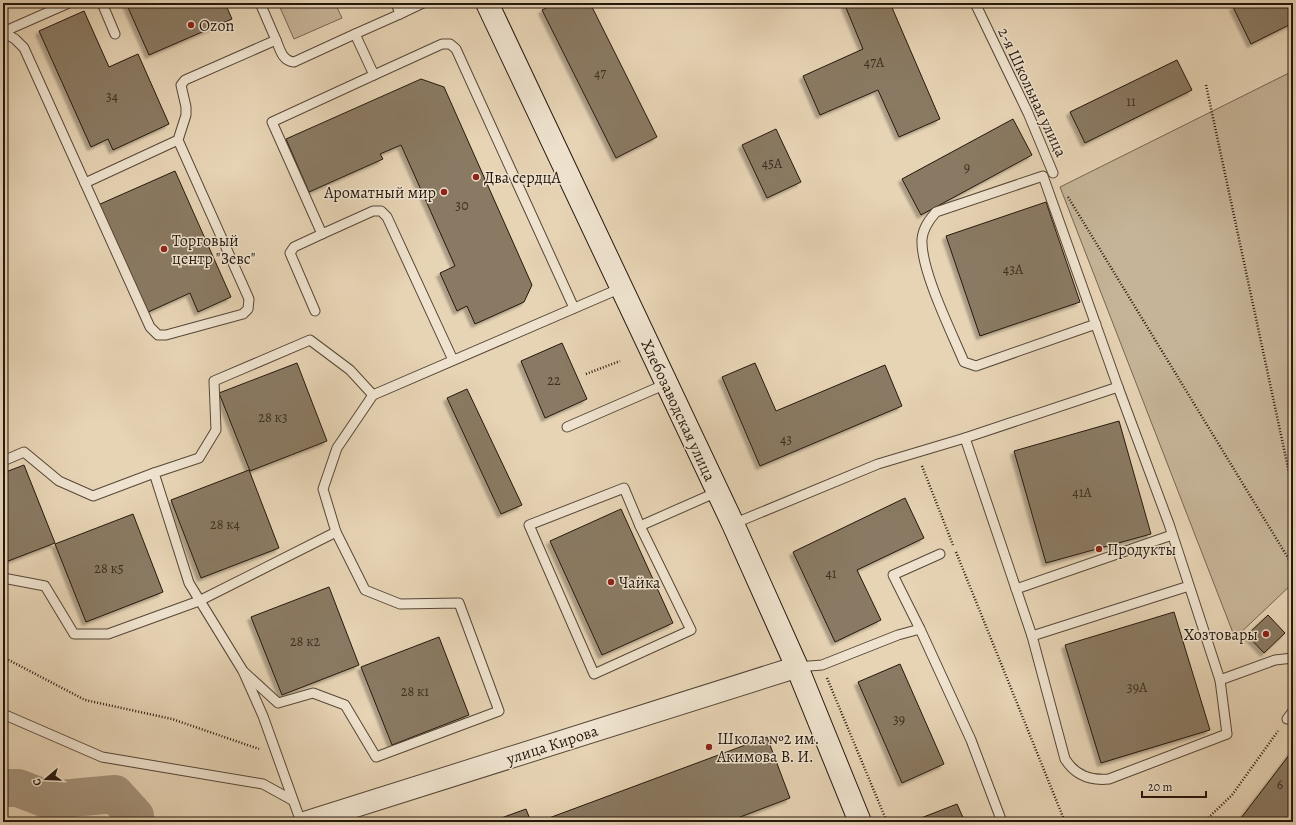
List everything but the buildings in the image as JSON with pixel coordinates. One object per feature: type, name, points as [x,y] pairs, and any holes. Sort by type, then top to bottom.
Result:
[{"type":"main road","name":"Хлебозаводская улица","points":[[487,3],[733,524],[797,666],[860,822]]},
{"type":"street","name":"улица Кирова","points":[[306,822],[797,666]]},
{"type":"lane","points":[[3,32],[69,3]]},
{"type":"lane","points":[[102,3],[115,34]]},
{"type":"lane","points":[[260,3],[284,58],[289,62],[294,62],[424,3]]},
{"type":"lane","points":[[396,3],[400,14]]},
{"type":"lane","name":"2-я Школьная улица","points":[[975,3],[1028,113],[1053,173]]},
{"type":"lane","points":[[3,32],[15,39],[24,48],[150,327],[158,335],[166,335],[243,314],[248,309],[249,299],[178,140],[186,114],[186,107],[180,85],[185,80],[276,40]]},
{"type":"lane","points":[[355,34],[374,75]]},
{"type":"lane","points":[[322,234],[272,122],[442,44],[450,44],[456,49],[574,308]]},
{"type":"lane","points":[[85,183],[178,140]]},
{"type":"lane","points":[[965,438],[1032,636],[1065,758],[1076,771],[1091,779],[1109,779],[1227,734],[1220,680],[1172,535],[1043,176],[936,212],[926,224],[922,239],[926,263],[938,300],[964,362],[976,366],[1096,324]]},
{"type":"lane","points":[[315,311],[290,252],[294,247],[373,211],[381,211],[387,217],[453,360]]},
{"type":"lane","points":[[243,671],[278,703],[313,692],[344,705],[376,757],[499,711],[459,603],[400,604],[365,590],[336,532],[323,489],[337,448],[372,395],[621,288]]},
{"type":"lane","points":[[3,461],[24,452],[60,480],[93,496],[199,458],[216,430],[214,380],[310,340],[350,370],[372,395]]},
{"type":"lane","points":[[567,427],[666,384]]},
{"type":"lane","points":[[733,524],[878,464],[965,438],[1118,387]]},
{"type":"lane","points":[[154,473],[189,584],[243,671],[301,822]]},
{"type":"lane","points":[[624,488],[640,526],[691,630],[594,674],[529,525],[624,488]]},
{"type":"lane","points":[[640,526],[717,492]]},
{"type":"lane","points":[[3,578],[45,586],[74,634],[108,634],[199,602],[336,532]]},
{"type":"lane","points":[[1016,589],[1172,535]]},
{"type":"lane","points":[[940,554],[893,575],[920,629],[971,740],[1002,822]]},
{"type":"lane","points":[[1032,636],[1189,586]]},
{"type":"lane","points":[[797,666],[822,665],[898,635],[920,629]]},
{"type":"lane","points":[[1220,680],[1275,660],[1293,658]]},
{"type":"lane","points":[[1287,719],[1293,711]]},
{"type":"lane","points":[[3,714],[102,757],[263,784],[292,800]]},
{"type":"path","points":[[1206,85],[1293,491]]},
{"type":"path","points":[[1053,173],[1293,566]]},
{"type":"path","points":[[586,374],[620,361]]},
{"type":"path","points":[[916,453],[1065,822]]},
{"type":"path","points":[[3,656],[85,700],[172,719],[276,754]]},
{"type":"path","points":[[1204,822],[1232,795],[1287,719]]},
{"type":"shaded area","points":[[278,3],[335,3],[342,18],[294,39]]},
{"type":"shaded area","points":[[1293,71],[1293,583],[1235,638],[1060,187]]},
{"type":"waterway","points":[[3,788],[18,788],[49,800],[115,794],[135,816],[134,822]]},
{"type":"place","name":"Ozon","points":[[191,25]]},
{"type":"place","name":"Два сердцА","points":[[476,177]]},
{"type":"place","name":"Ароматный мир","points":[[444,192]]},
{"type":"place","name":"Торговый центр \"Зевс\"","points":[[164,249]]},
{"type":"place","name":"Продукты","points":[[1099,549]]},
{"type":"place","name":"Чайка","points":[[611,582]]},
{"type":"place","name":"Хозтовары","points":[[1266,634]]},
{"type":"place","name":"Школа №2 им. Акимова В. И.","points":[[709,747]]}]
